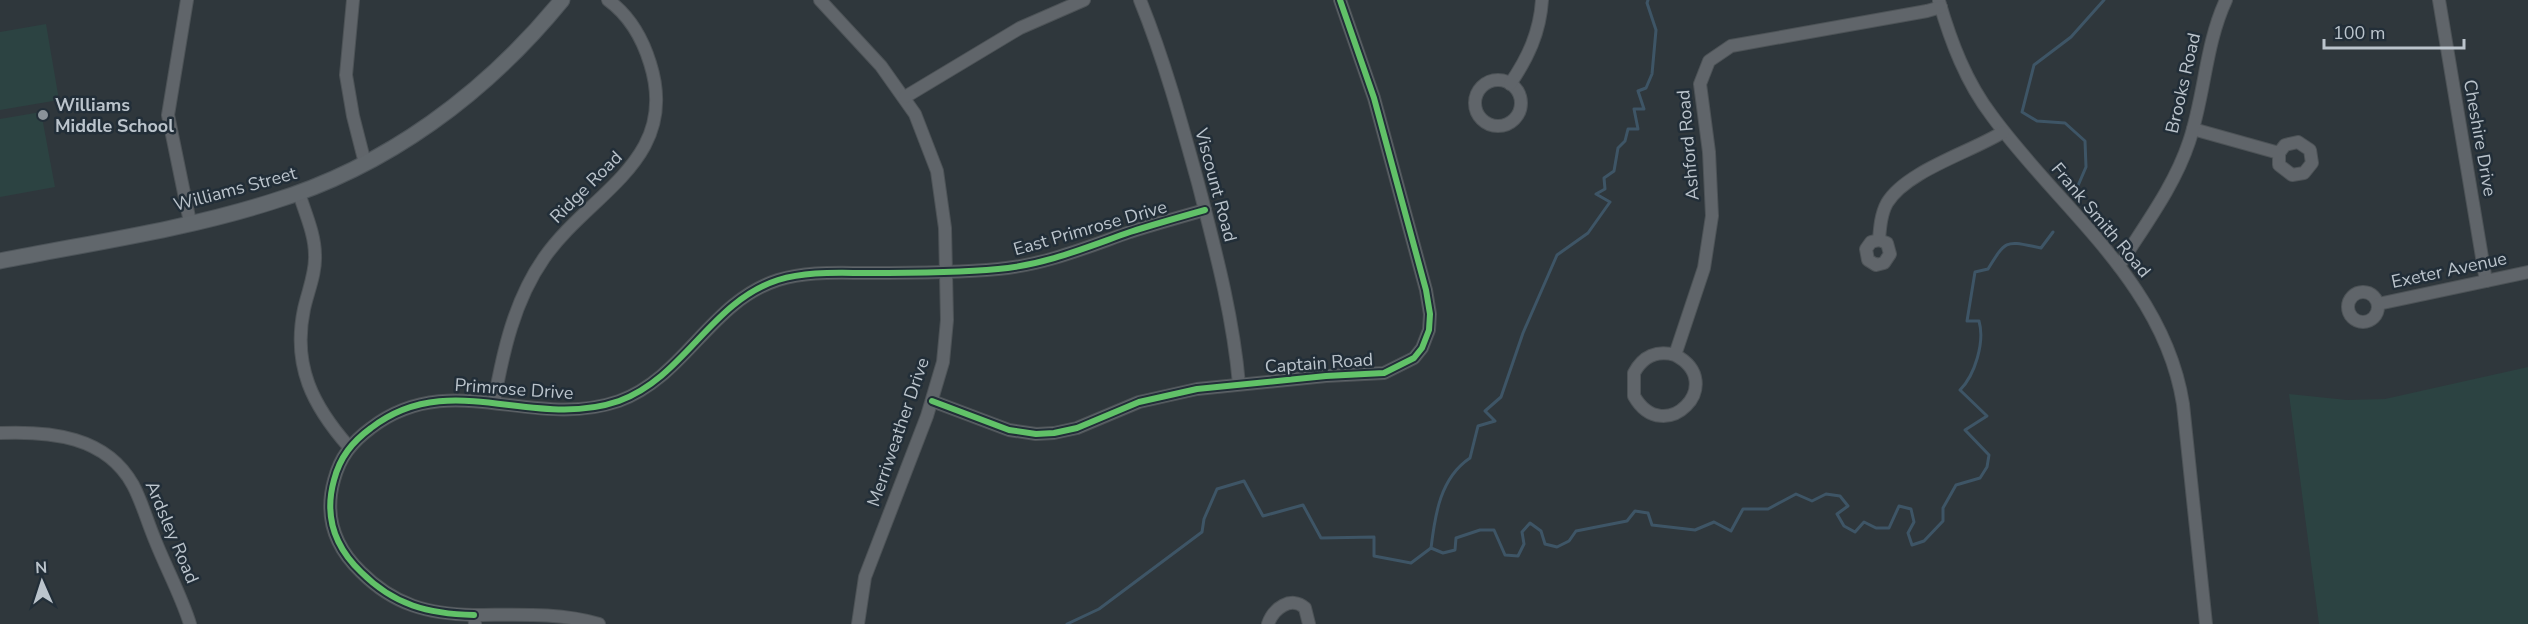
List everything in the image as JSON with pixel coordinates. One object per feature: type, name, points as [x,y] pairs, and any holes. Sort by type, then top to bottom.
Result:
[{"type":"main road","name":"Williams Street","points":[[0,261],[190,222],[298,193],[365,163],[428,126],[479,87],[524,44],[562,0]]},
{"type":"street","points":[[187,0],[168,116],[190,222]]},
{"type":"street","points":[[353,0],[346,75],[353,116],[365,163]]},
{"type":"street","name":"Ridge Road","points":[[494,402],[502,356],[514,319],[540,265],[572,226],[638,160],[651,132],[657,102],[651,66],[636,29],[623,12],[608,0]]},
{"type":"street","name":"Merriweather Drive","points":[[820,0],[881,66],[920,124],[937,171],[944,211],[945,352],[932,400],[865,577],[858,624]]},
{"type":"street","points":[[904,97],[1020,28],[1084,0]]},
{"type":"street","name":"Viscount Road","points":[[1140,0],[1179,115],[1205,210],[1228,305],[1239,384]]},
{"type":"street","name":"Captain Road","points":[[932,400],[1009,430],[1045,434],[1077,428],[1139,402],[1239,384],[1384,374],[1414,358],[1427,337],[1429,306],[1401,192],[1374,98],[1340,0]]},
{"type":"street","points":[[1510,84],[1530,50],[1540,19],[1542,0]]},
{"type":"street","name":"Brooks Road","points":[[2119,266],[2174,177],[2193,129],[2209,46],[2226,0]]},
{"type":"street","name":"Cheshire Drive","points":[[2439,0],[2486,281]]},
{"type":"street","name":"Frank Smith Road","points":[[1940,3],[1965,73],[1985,107],[2003,132],[2119,266],[2157,324],[2180,387],[2205,624]]},
{"type":"street","name":"Ashford Road","points":[[1675,355],[1696,294],[1710,234],[1711,172],[1700,84],[1709,61],[1731,46],[1927,11],[1940,3]]},
{"type":"street","points":[[2193,129],[2279,153]]},
{"type":"street","points":[[1879,240],[1884,210],[1903,186],[2003,132]]},
{"type":"street","points":[[298,193],[311,230],[316,257],[301,331],[303,361],[317,407],[349,447]]},
{"type":"street","name":"East Primrose Drive","points":[[946,271],[998,269],[1034,264],[1205,210]]},
{"type":"street","name":"Primrose Drive","points":[[599,624],[562,617],[474,620],[428,612],[405,605],[378,588],[343,552],[333,529],[330,503],[335,473],[349,447],[374,425],[394,412],[417,404],[454,399],[565,411],[600,406],[634,394],[675,366],[721,314],[750,293],[782,279],[822,273],[946,271]]},
{"type":"street","name":"Exeter Avenue","points":[[2378,304],[2528,272]]},
{"type":"street","points":[[1659,353],[1675,355],[1682,359],[1693,372],[1695,388],[1693,397],[1683,410],[1676,414],[1667,416],[1651,414],[1634,396],[1632,388],[1634,372],[1651,356],[1659,353]]},
{"type":"street","name":"Ardsley Road","points":[[0,433],[52,434],[84,442],[96,448],[122,470],[137,494],[190,624]]},
{"type":"street","name":"Ardsley Road","points":[[181,600],[181,624]]},
{"type":"street","points":[[1268,624],[1279,607],[1291,603],[1305,608],[1309,624]]},
{"type":"green space","points":[[46,24],[59,100],[0,110],[0,32]]},
{"type":"green space","points":[[41,112],[55,187],[0,197],[0,119]]},
{"type":"green space","points":[[2528,367],[2528,624],[2319,624],[2289,394],[2347,400],[2385,399]]},
{"type":"waterway","points":[[1431,548],[1441,498],[1452,476],[1470,458],[1478,426],[1495,421],[1485,411],[1501,397],[1523,333],[1557,255],[1588,233],[1610,202],[1596,194],[1605,189],[1604,178],[1614,171],[1618,148],[1625,141],[1628,129],[1638,129],[1634,109],[1644,109],[1638,91],[1646,88],[1652,74],[1656,30],[1648,0]]},
{"type":"waterway","points":[[2077,188],[2086,167],[2085,141],[2065,123],[2037,121],[2022,112],[2034,65],[2071,37],[2104,0]]},
{"type":"waterway","points":[[1067,624],[1099,609],[1202,532],[1204,519],[1217,489],[1244,481],[1263,516],[1303,505],[1321,538],[1374,537],[1374,556],[1411,563],[1431,548],[1443,553],[1455,550],[1456,538],[1480,530],[1494,530],[1505,555],[1518,556],[1524,544],[1522,532],[1530,523],[1541,531],[1545,544],[1557,547],[1569,541],[1576,531],[1627,521],[1635,511],[1648,513],[1652,525],[1695,530],[1714,522],[1731,531],[1743,509],[1768,509],[1796,494],[1812,501],[1826,494],[1840,496],[1848,506],[1837,514],[1844,526],[1855,532],[1864,522],[1876,528],[1889,528],[1899,506],[1911,509],[1914,522],[1908,533],[1912,545],[1924,541],[1943,521],[1943,508],[1956,485],[1980,478],[1987,467],[1989,455],[1965,430],[1987,416],[1960,390],[1970,376],[1980,348],[1979,321],[1967,321],[1975,272],[1988,269],[1999,252],[2008,244],[2041,248],[2053,232]]},
{"type":"cycle path","points":[[932,401],[1009,430],[1036,434],[1054,433],[1077,428],[1139,402],[1197,389],[1326,376],[1384,373],[1414,358],[1422,348],[1429,330],[1430,314],[1426,290],[1374,98],[1340,0]]},
{"type":"cycle path","points":[[474,615],[427,610],[399,600],[361,572],[344,552],[334,530],[330,506],[331,493],[343,457],[364,433],[401,411],[431,402],[461,401],[555,409],[587,408],[619,401],[642,390],[662,375],[734,305],[754,291],[778,280],[822,273],[949,272],[1015,267],[1066,255],[1130,232],[1205,210]]},
{"type":"place","name":"Williams Middle School","points":[[43,115]]}]
